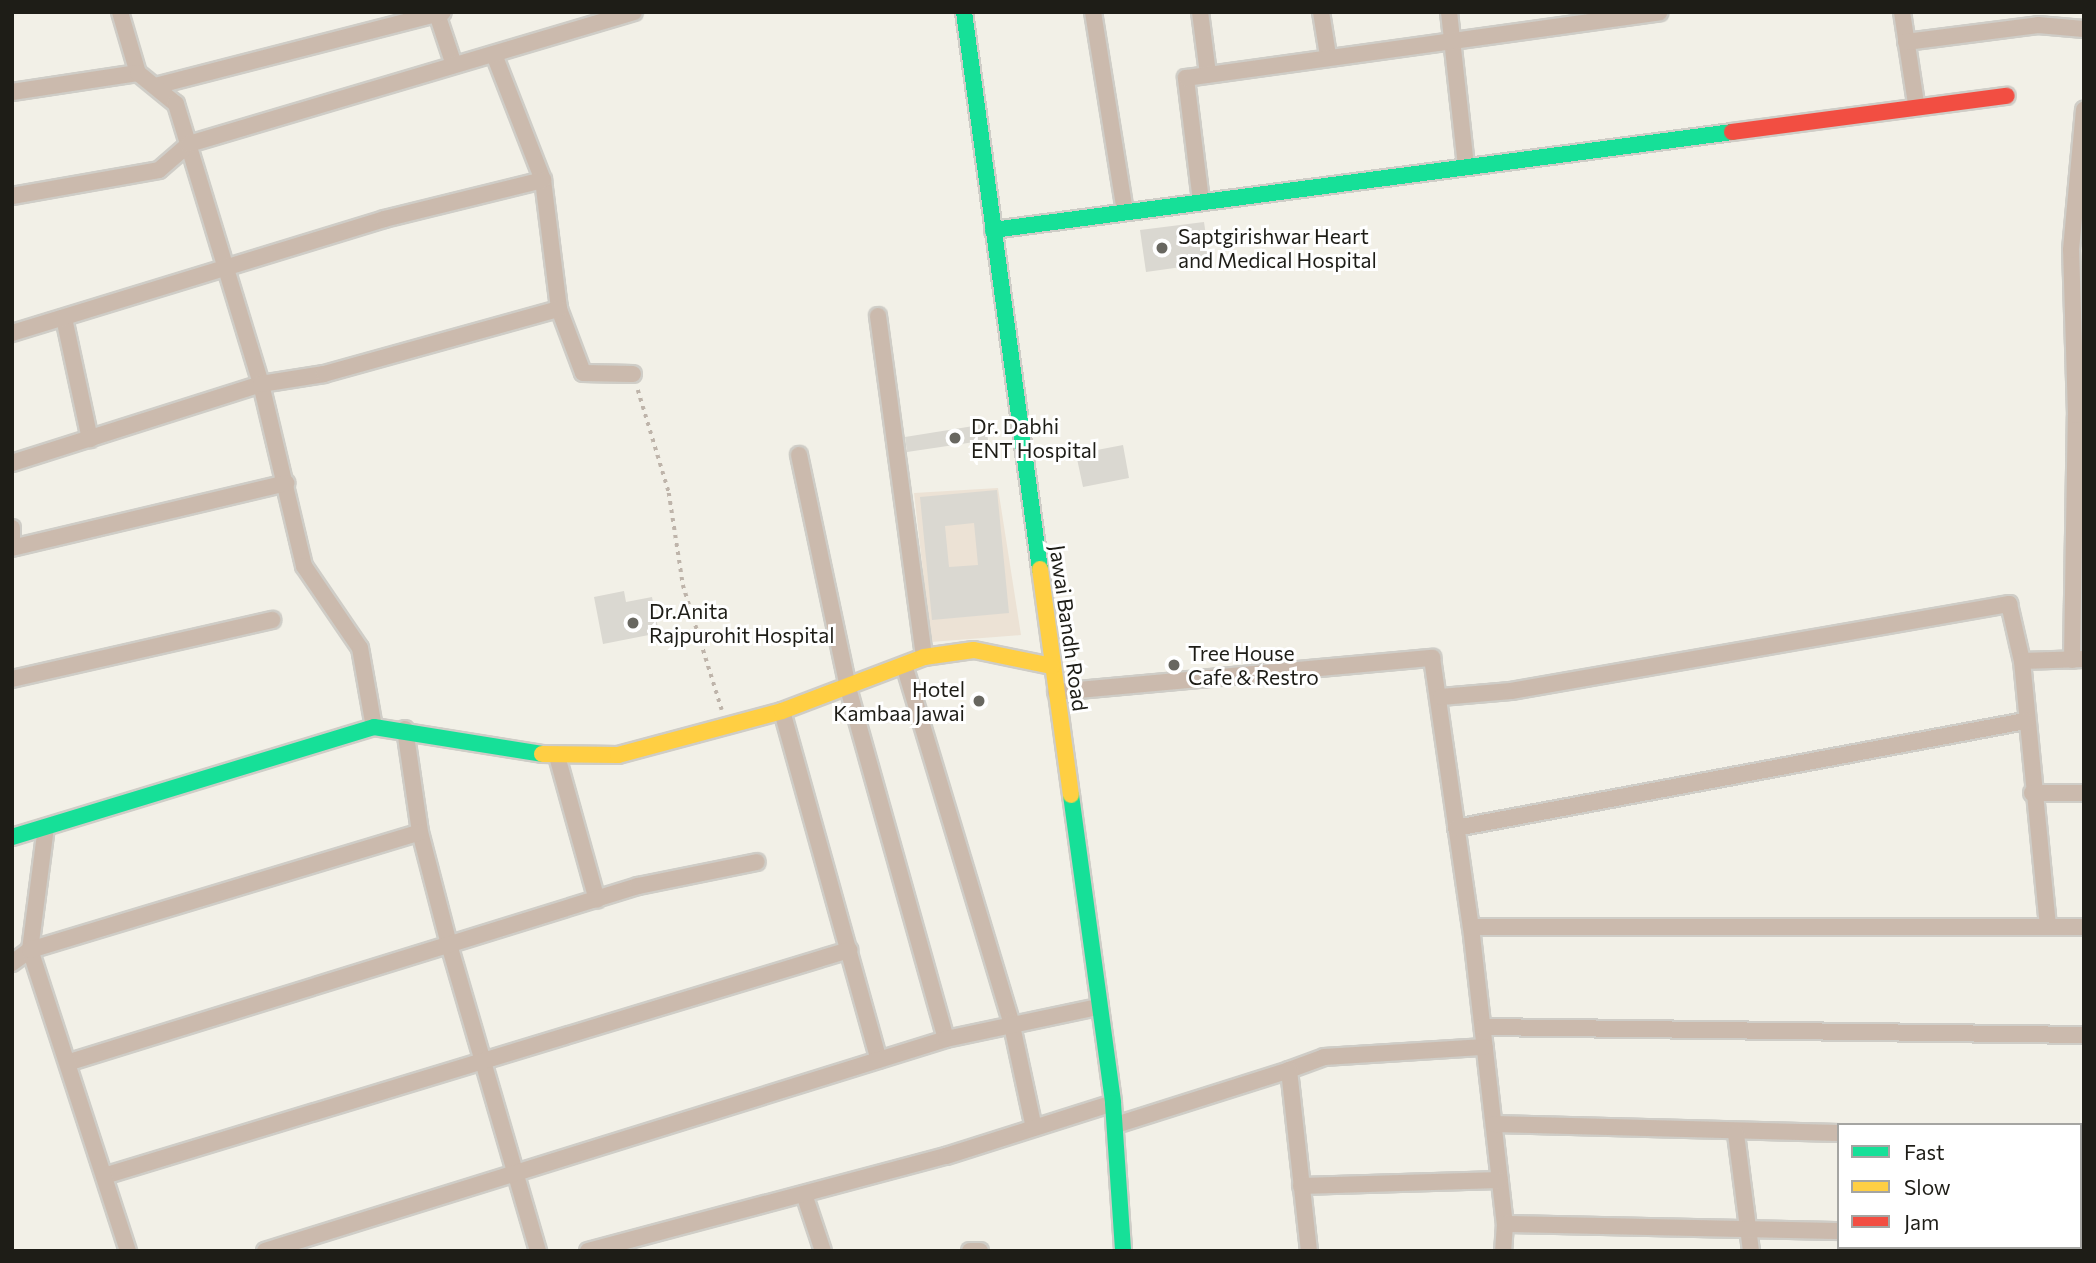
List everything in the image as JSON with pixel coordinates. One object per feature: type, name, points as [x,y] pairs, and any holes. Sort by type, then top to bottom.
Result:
[{"type":"street","points":[[120,12],[138,73]]},
{"type":"street","points":[[12,195],[159,170],[188,144],[453,62],[495,57],[634,12]]},
{"type":"street","name":"Jawai Bandh Road","points":[[964,12],[1113,1102],[1124,1251]]},
{"type":"street","points":[[1093,12],[1125,211]]},
{"type":"street","points":[[1200,12],[1208,74]]},
{"type":"street","points":[[1321,12],[1328,55]]},
{"type":"street","points":[[1449,12],[1466,165]]},
{"type":"street","points":[[1201,201],[1186,78],[1328,55],[1452,41],[1575,18],[1659,12]]},
{"type":"street","points":[[1902,12],[1916,104]]},
{"type":"street","points":[[159,85],[440,13],[453,62]]},
{"type":"street","points":[[1906,42],[2038,19],[2084,29]]},
{"type":"street","points":[[495,57],[543,180],[559,309],[583,373],[633,374]]},
{"type":"street","points":[[12,92],[138,73],[159,85],[176,104],[261,384],[287,483],[304,566],[360,648],[374,727]]},
{"type":"street","points":[[993,230],[1916,104],[2007,96]]},
{"type":"street","points":[[2022,661],[2078,659],[2080,415],[2077,251],[2084,110]]},
{"type":"street","points":[[12,333],[384,219],[543,180]]},
{"type":"street","points":[[12,463],[261,384],[324,374],[559,309]]},
{"type":"street","points":[[878,316],[925,657]]},
{"type":"street","points":[[64,318],[90,439]]},
{"type":"street","points":[[799,455],[848,688],[946,1039]]},
{"type":"street","points":[[12,528],[14,548],[287,483]]},
{"type":"street","points":[[1441,697],[1511,691],[2009,604],[2022,661],[2032,793],[2048,927]]},
{"type":"street","points":[[12,680],[272,620]]},
{"type":"street","points":[[12,837],[374,727],[405,729],[557,756],[618,755],[782,711],[905,668],[925,657],[974,650],[1052,666]]},
{"type":"street","points":[[1056,692],[1432,659],[1441,697],[1483,1027],[1505,1224],[1503,1251]]},
{"type":"street","points":[[905,668],[1011,1021],[1034,1128]]},
{"type":"street","points":[[782,711],[879,1060]]},
{"type":"street","points":[[1456,828],[2025,721]]},
{"type":"street","points":[[405,729],[420,832],[512,1171],[538,1251]]},
{"type":"street","points":[[557,756],[597,901]]},
{"type":"street","points":[[2032,793],[2084,793]]},
{"type":"street","points":[[46,827],[30,950],[70,1062],[128,1251]]},
{"type":"street","points":[[12,962],[30,950],[420,832]]},
{"type":"street","points":[[70,1062],[450,948],[638,886],[757,862]]},
{"type":"street","points":[[1471,927],[2084,927]]},
{"type":"street","points":[[104,1176],[849,950]]},
{"type":"street","points":[[265,1251],[512,1171],[946,1039],[1011,1021],[1098,1007]]},
{"type":"street","points":[[1483,1027],[2084,1035]]},
{"type":"street","points":[[1115,1125],[1324,1057],[1485,1047]]},
{"type":"street","points":[[1289,1070],[1309,1251]]},
{"type":"street","points":[[588,1251],[804,1194],[1034,1128],[1113,1102]]},
{"type":"street","points":[[1494,1124],[1736,1134],[1837,1133]]},
{"type":"street","points":[[1736,1134],[1751,1251]]},
{"type":"street","points":[[1301,1186],[1500,1180]]},
{"type":"street","points":[[804,1194],[823,1251]]},
{"type":"street","points":[[1505,1224],[1837,1231]]},
{"type":"street","points":[[970,1251],[980,1251]]},
{"type":"path","points":[[633,374],[669,494],[683,585],[727,726]]},
{"type":"shaded area","points":[[998,488],[1021,635],[931,642],[914,493]]},
{"type":"building","points":[[1204,222],[1210,263],[1146,272],[1140,230]]},
{"type":"building","points":[[986,424],[988,440],[907,452],[905,437]]},
{"type":"building","points":[[1123,445],[1129,478],[1083,487],[1076,454]]},
{"type":"building","points":[[997,490],[1009,613],[932,620],[920,497]],"holes":[[[974,523],[978,565],[949,567],[945,526]]]},
{"type":"building","points":[[624,591],[626,602],[652,597],[659,633],[603,644],[594,597]]},
{"type":"traffic: fast","points":[[964,12],[1040,569]]},
{"type":"traffic: fast","points":[[993,230],[1732,132]]},
{"type":"traffic: fast","points":[[12,837],[374,727],[542,754]]},
{"type":"traffic: fast","points":[[1071,795],[1113,1103],[1123,1251]]},
{"type":"traffic: slow","points":[[1040,569],[1071,795]]},
{"type":"traffic: slow","points":[[542,754],[618,755],[782,711],[924,657],[974,650],[1052,666]]},
{"type":"traffic: jam","points":[[1732,132],[2007,96]]},
{"type":"place","name":"Saptgirishwar Heart and Medical Hospital","points":[[1162,248]]},
{"type":"place","name":"Dr. Dabhi ENT Hospital","points":[[955,438]]},
{"type":"place","name":"Dr.Anita Rajpurohit Hospital","points":[[633,623]]},
{"type":"place","name":"Tree House Cafe & Restro","points":[[1174,665]]},
{"type":"place","name":"Hotel Kambaa Jawai","points":[[979,701]]}]
